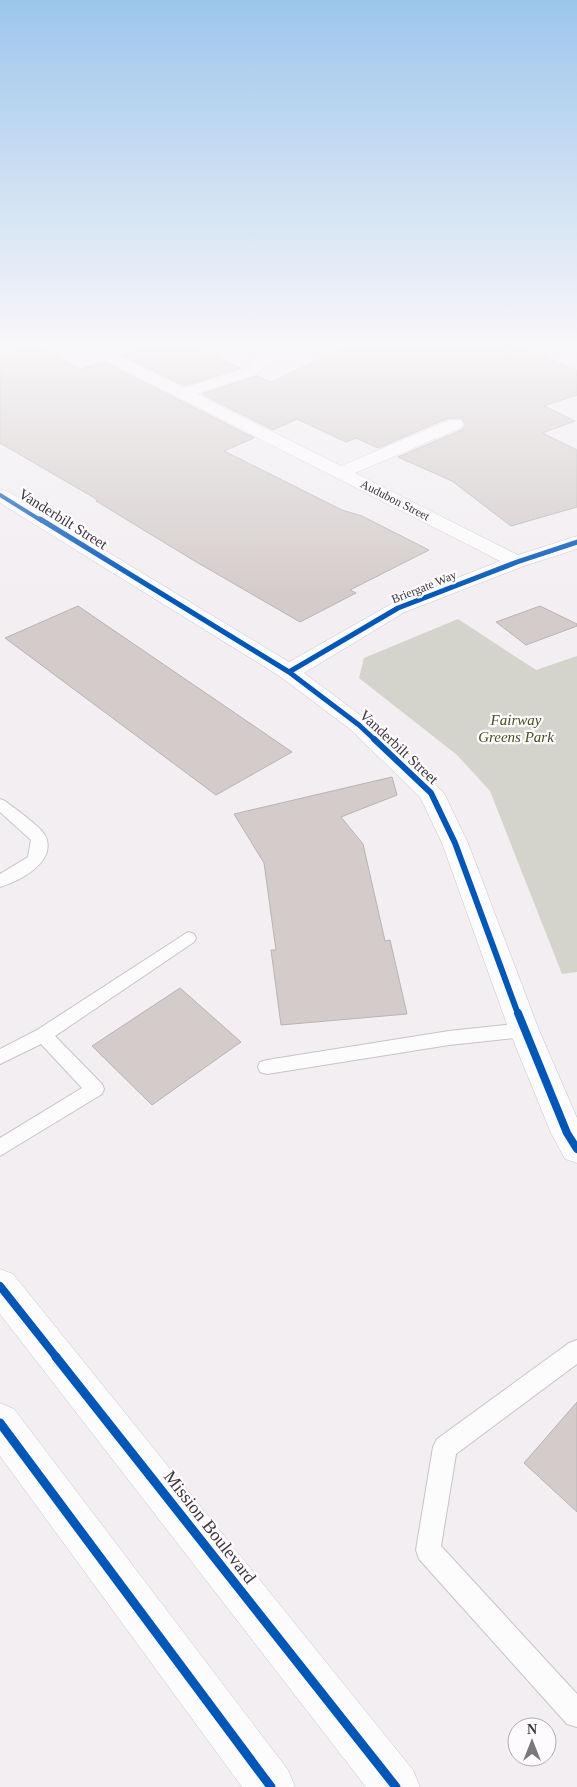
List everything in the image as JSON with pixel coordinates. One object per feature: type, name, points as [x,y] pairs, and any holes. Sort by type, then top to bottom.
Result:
[{"type":"street","name":"Audubon Street","points":[[253,428],[517,562]]},
{"type":"street","points":[[342,472],[445,428]]},
{"type":"street","name":"Vanderbilt Street","points":[[0,495],[289,672],[358,725],[431,793],[455,844],[524,1030],[567,1133],[577,1149]]},
{"type":"street","name":"Briergate Way","points":[[289,672],[398,608],[517,562],[577,542]]},
{"type":"street","name":"Mission Boulevard","points":[[0,1286],[396,1787]]},
{"type":"street","points":[[0,1423],[271,1787]]},
{"type":"lane","points":[[0,804],[39,838],[40,851],[33,863],[0,881]]},
{"type":"lane","points":[[0,1057],[43,1035],[188,938]]},
{"type":"lane","points":[[267,1067],[448,1038],[524,1030]]},
{"type":"lane","points":[[0,1148],[95,1089],[43,1035]]},
{"type":"lane","points":[[577,1351],[445,1447],[428,1550],[577,1714]]},
{"type":"green space","name":"Fairway Greens Park","points":[[458,619],[536,670],[577,656],[577,972],[562,974],[490,791],[457,755],[359,678],[364,658]]},
{"type":"building","points":[[0,428],[235,428],[254,438],[224,451],[342,510],[362,516],[429,550],[350,590],[356,593],[300,622],[193,560],[96,501],[98,500],[0,443]]},
{"type":"building","points":[[317,428],[424,428],[378,448],[356,438],[346,442]]},
{"type":"building","points":[[463,428],[555,428],[542,433],[577,450],[577,507],[511,526],[452,481],[398,457]]},
{"type":"building","points":[[78,606],[292,752],[216,795],[5,638]]},
{"type":"building","points":[[540,606],[577,624],[577,626],[526,645],[496,622]]},
{"type":"building","points":[[392,777],[397,795],[341,817],[363,844],[385,941],[390,940],[407,1014],[281,1025],[271,950],[276,950],[264,863],[234,814]]},
{"type":"building","points":[[180,988],[241,1042],[152,1105],[92,1046]]},
{"type":"building","points":[[577,1402],[577,1512],[524,1463]]},
{"type":"cycle path","points":[[0,495],[289,672],[359,725],[431,793],[455,843],[524,1030],[567,1133],[577,1149]]},
{"type":"cycle path","points":[[289,672],[398,608],[517,562],[577,542]]},
{"type":"cycle path","points":[[0,1286],[396,1787]]},
{"type":"cycle path","points":[[0,1423],[271,1787]]}]
